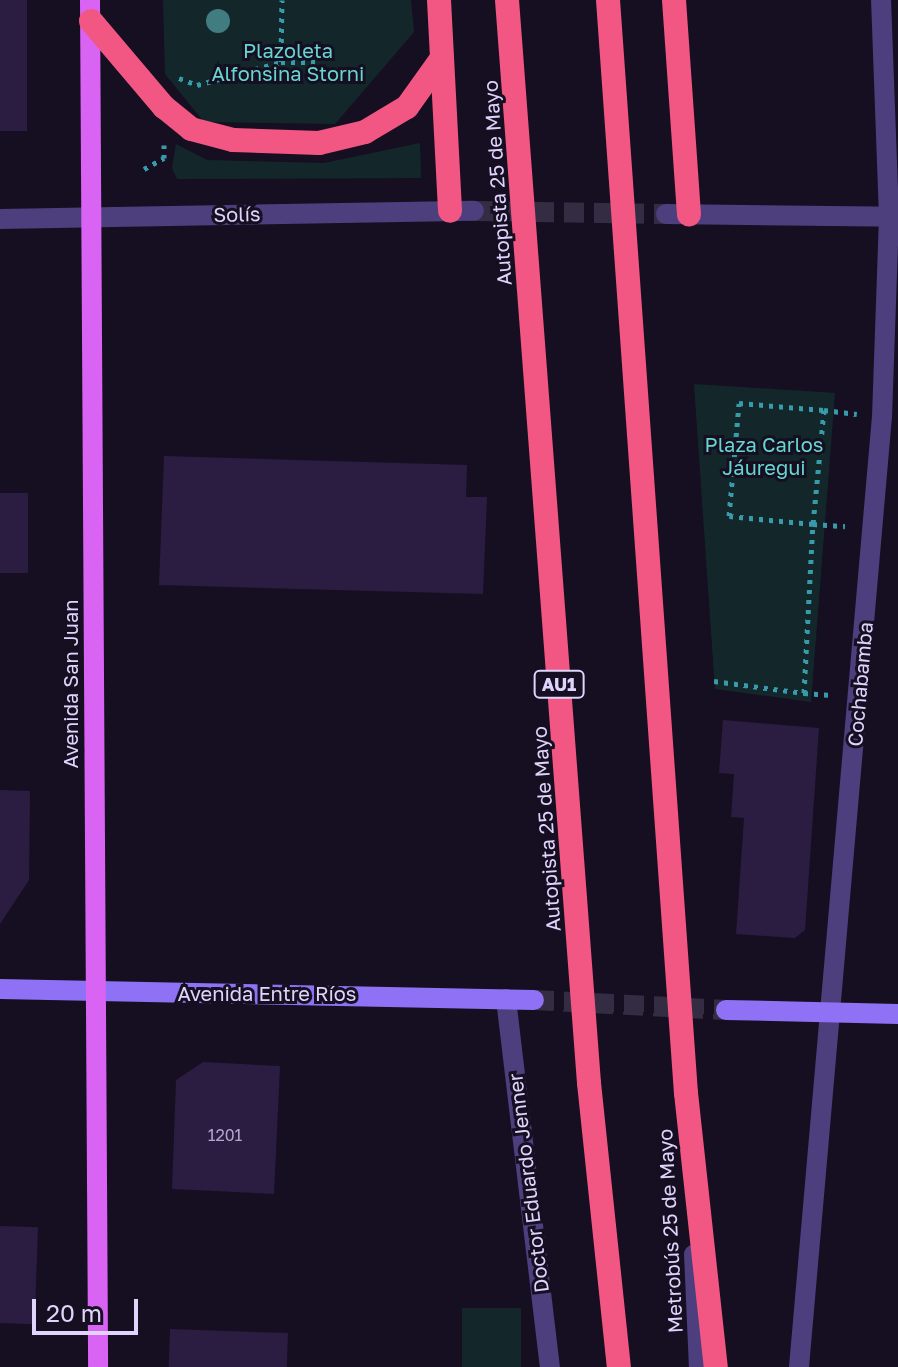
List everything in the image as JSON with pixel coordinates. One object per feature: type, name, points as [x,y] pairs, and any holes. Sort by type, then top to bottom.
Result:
[{"type":"highway","points":[[439,0],[442,58],[462,211]]},
{"type":"highway","name":"Autopista 25 de Mayo","points":[[507,0],[589,1083],[619,1367]]},
{"type":"highway","points":[[608,0],[686,1093],[716,1367]]},
{"type":"highway","points":[[674,0],[678,214]]},
{"type":"highway","points":[[90,11],[164,107],[191,129],[233,140],[319,143],[365,132],[407,107],[442,58]]},
{"type":"main road","name":"Avenida San Juan","points":[[90,11],[98,1367]]},
{"type":"main road","name":"Avenida Entre Ríos","points":[[0,989],[534,1000]]},
{"type":"main road","points":[[726,1010],[828,1015],[898,1014]]},
{"type":"street","name":"Cochabamba","points":[[799,1367],[881,431],[893,217],[881,0]]},
{"type":"street","name":"Solís","points":[[0,219],[462,211]]},
{"type":"street","points":[[678,214],[893,217]]},
{"type":"street","name":"Doctor Eduardo Jenner","points":[[506,999],[550,1367]]},
{"type":"lane","name":"Metrobús 25 de Mayo","points":[[686,1093],[698,1367]]},
{"type":"path","points":[[281,62],[282,0]]},
{"type":"path","points":[[165,74],[197,85],[281,62],[321,62]]},
{"type":"path","points":[[144,169],[164,158],[164,133]]},
{"type":"path","points":[[714,681],[804,693],[813,524],[824,410],[739,403],[729,516],[813,524]]},
{"type":"green space","name":"Plazoleta Alfonsina Storni","points":[[163,0],[411,0],[414,32],[335,124],[204,122],[165,74]]},
{"type":"green space","points":[[420,143],[421,178],[177,179],[172,168],[176,144],[207,160],[324,163]]},
{"type":"green space","name":"Plaza Carlos Jáuregui","points":[[694,384],[835,393],[811,702],[715,689]]},
{"type":"green space","points":[[462,1308],[521,1308],[521,1367],[462,1367]]},
{"type":"building","points":[[0,0],[27,0],[27,131],[0,131]]},
{"type":"building","points":[[164,456],[467,465],[466,497],[487,497],[483,594],[159,585]]},
{"type":"building","points":[[0,493],[28,493],[28,573],[0,573]]},
{"type":"building","points":[[723,720],[819,728],[805,930],[795,938],[736,934],[744,818],[731,817],[734,774],[719,773]]},
{"type":"building","points":[[0,790],[30,791],[29,880],[0,924]]},
{"type":"building","points":[[203,1062],[280,1066],[274,1194],[172,1189],[176,1080]]},
{"type":"building","points":[[0,1226],[38,1227],[35,1324],[0,1323]]},
{"type":"building","points":[[170,1329],[288,1333],[287,1367],[169,1367]]},
{"type":"tunnel","points":[[474,211],[666,214]]},
{"type":"tunnel","points":[[534,1000],[726,1010]]}]
